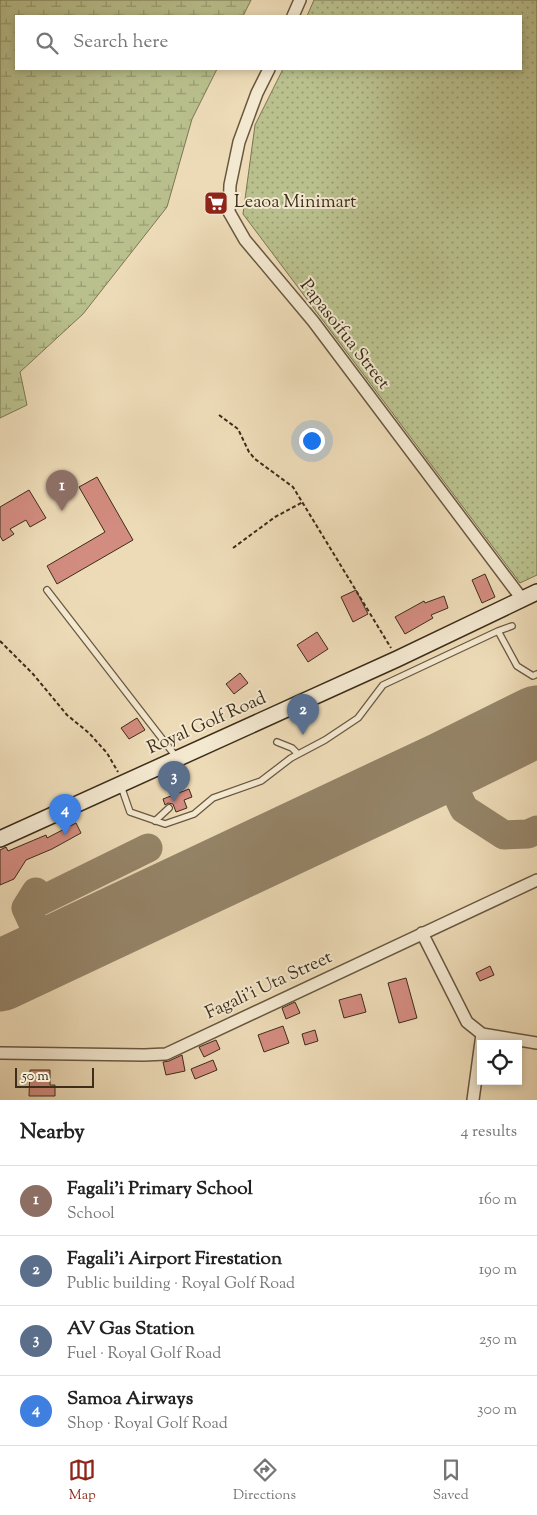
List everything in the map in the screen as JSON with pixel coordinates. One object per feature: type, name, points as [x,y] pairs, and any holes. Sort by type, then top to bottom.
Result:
[{"type":"main road","name":"Royal Golf Road","points":[[0,839],[397,659],[537,592]]},
{"type":"street","points":[[293,15],[300,0]]},
{"type":"street","name":"Papasoifua Street","points":[[268,70],[257,93],[240,142],[230,185],[229,212],[245,240],[313,321],[522,599]]},
{"type":"street","name":"Fagali'i Uta Street","points":[[0,1053],[166,1054],[537,880]]},
{"type":"street","points":[[422,933],[467,1022],[482,1034],[537,1043]]},
{"type":"street","points":[[473,1100],[482,1034]]},
{"type":"lane","points":[[47,590],[177,758]]},
{"type":"lane","points":[[122,783],[130,812],[165,824],[194,814],[213,798],[261,781],[298,754],[358,718],[384,685],[512,626]]},
{"type":"lane","points":[[498,631],[517,666],[533,676],[537,674]]},
{"type":"lane","points":[[277,742],[292,748],[298,754]]},
{"type":"lane","points":[[155,821],[169,808]]},
{"type":"path","points":[[219,415],[238,429],[249,452],[293,487],[397,659]]},
{"type":"path","points":[[233,548],[275,517],[303,502]]},
{"type":"path","points":[[0,641],[33,674],[67,715],[89,733],[107,753],[122,783]]},
{"type":"green space","points":[[0,0],[251,0],[244,15],[15,15],[15,70],[216,70],[192,119],[167,207],[83,314],[20,372],[27,405],[0,418]]},
{"type":"green space","points":[[314,0],[537,0],[537,575],[520,583],[243,214],[255,125],[282,70],[522,70],[522,15],[307,15]]},
{"type":"building","name":"Leaoa Minimart","points":[[218,194],[222,199],[222,205],[214,212],[207,204]]},
{"type":"building","points":[[97,477],[133,540],[57,584],[47,566],[105,532],[79,487]]},
{"type":"building","points":[[29,490],[46,518],[30,527],[26,520],[10,529],[14,534],[3,541],[0,536],[0,507]]},
{"type":"building","points":[[485,574],[495,597],[482,603],[472,580]]},
{"type":"building","points":[[356,590],[368,614],[353,622],[341,597]]},
{"type":"building","points":[[444,596],[448,608],[431,615],[433,618],[405,634],[395,617],[424,601],[425,603]]},
{"type":"building","points":[[317,632],[328,649],[308,662],[297,645]]},
{"type":"building","points":[[240,673],[248,683],[234,694],[226,684]]},
{"type":"building","points":[[137,718],[145,730],[129,739],[121,728]]},
{"type":"building","points":[[189,789],[192,797],[184,800],[187,808],[176,812],[173,804],[168,803],[165,805],[163,799]]},
{"type":"building","points":[[76,823],[81,833],[52,849],[26,860],[14,879],[0,885],[0,850],[6,847],[8,851],[46,835],[47,838]]},
{"type":"building","points":[[490,966],[494,975],[480,981],[476,973]]},
{"type":"building","points":[[406,978],[417,1018],[399,1023],[388,983]]},
{"type":"building","points":[[361,994],[366,1012],[344,1018],[339,1000]]},
{"type":"building","points":[[295,1002],[300,1013],[286,1019],[282,1008]]},
{"type":"building","points":[[283,1026],[289,1043],[264,1052],[258,1035]]},
{"type":"building","points":[[315,1030],[318,1041],[305,1045],[302,1034]]},
{"type":"building","points":[[216,1040],[220,1049],[204,1057],[199,1047]]},
{"type":"building","points":[[182,1055],[185,1071],[166,1075],[163,1062]]},
{"type":"building","points":[[213,1060],[217,1070],[195,1079],[191,1069]]},
{"type":"building","points":[[30,1070],[50,1070],[50,1085],[55,1085],[55,1096],[29,1096]]},
{"type":"taxiway","points":[[444,767],[464,809],[504,835],[528,834],[537,830]]},
{"type":"taxiway","points":[[26,908],[148,848]]},
{"type":"taxiway","points":[[36,892],[26,908],[47,953]]},
{"type":"runway","points":[[0,976],[444,767],[537,721]]},
{"type":"place","name":"Leaoa Minimart","points":[[216,203]]},
{"type":"place","name":"Fagali'i Primary School","points":[[62,511]]},
{"type":"place","name":"Fagali'i Airport Firestation","points":[[303,735]]},
{"type":"place","name":"AV Gas Station","points":[[174,802]]},
{"type":"place","name":"Samoa Airways","points":[[65,835]]}]
